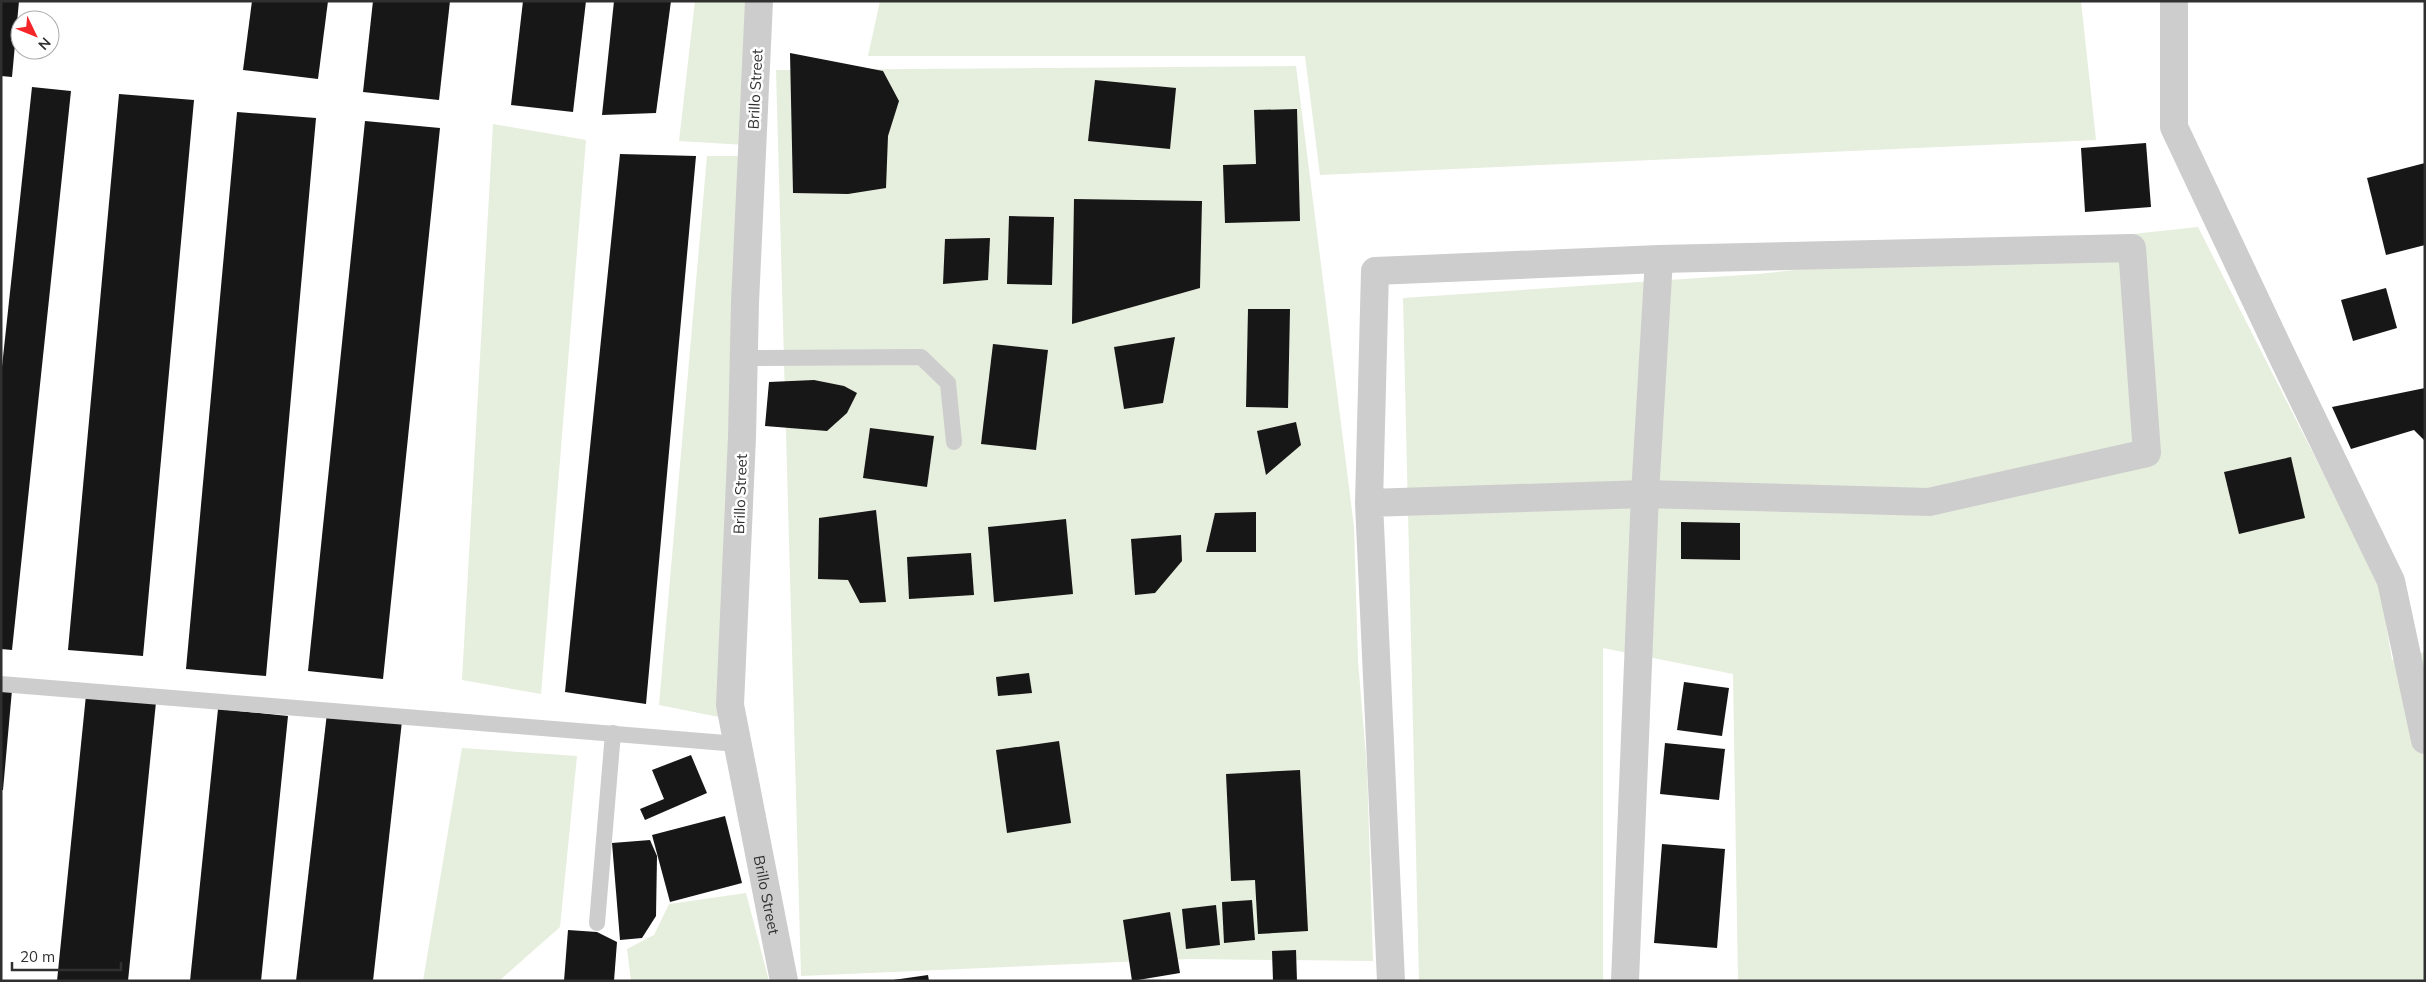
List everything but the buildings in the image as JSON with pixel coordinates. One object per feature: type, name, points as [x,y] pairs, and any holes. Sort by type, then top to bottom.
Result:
[{"type":"street","name":"Brillo Street","points":[[759,1],[730,705],[784,981]]},
{"type":"street","points":[[2174,1],[2174,127],[2391,581],[2425,740]]},
{"type":"street","points":[[1369,503],[1645,494],[1929,502],[2147,452],[2132,248],[1659,260],[1375,271],[1369,503],[1391,981]]},
{"type":"street","points":[[1625,981],[1645,494],[1659,260]]},
{"type":"lane","points":[[744,358],[921,357],[948,384],[954,442]]},
{"type":"lane","points":[[1,684],[738,744]]},
{"type":"lane","points":[[597,923],[613,733]]},
{"type":"green space","points":[[695,1],[749,1],[746,145],[679,141]]},
{"type":"green space","points":[[880,1],[2081,1],[2096,140],[1320,175],[1305,56],[868,56]]},
{"type":"green space","points":[[1296,66],[1354,527],[1358,661],[1367,768],[1373,961],[1190,959],[801,976],[776,70]]},
{"type":"green space","points":[[493,124],[586,140],[541,694],[462,680]]},
{"type":"green space","points":[[707,156],[743,156],[719,717],[659,705]]},
{"type":"green space","points":[[2198,227],[2379,583],[2392,660],[2425,652],[2425,981],[1738,981],[1733,674],[1603,648],[1603,981],[1419,981],[1403,298],[1758,274]]},
{"type":"green space","points":[[462,748],[577,756],[560,927],[499,981],[423,981]]},
{"type":"green space","points":[[746,893],[769,981],[631,981],[627,949],[654,935],[669,904]]}]
